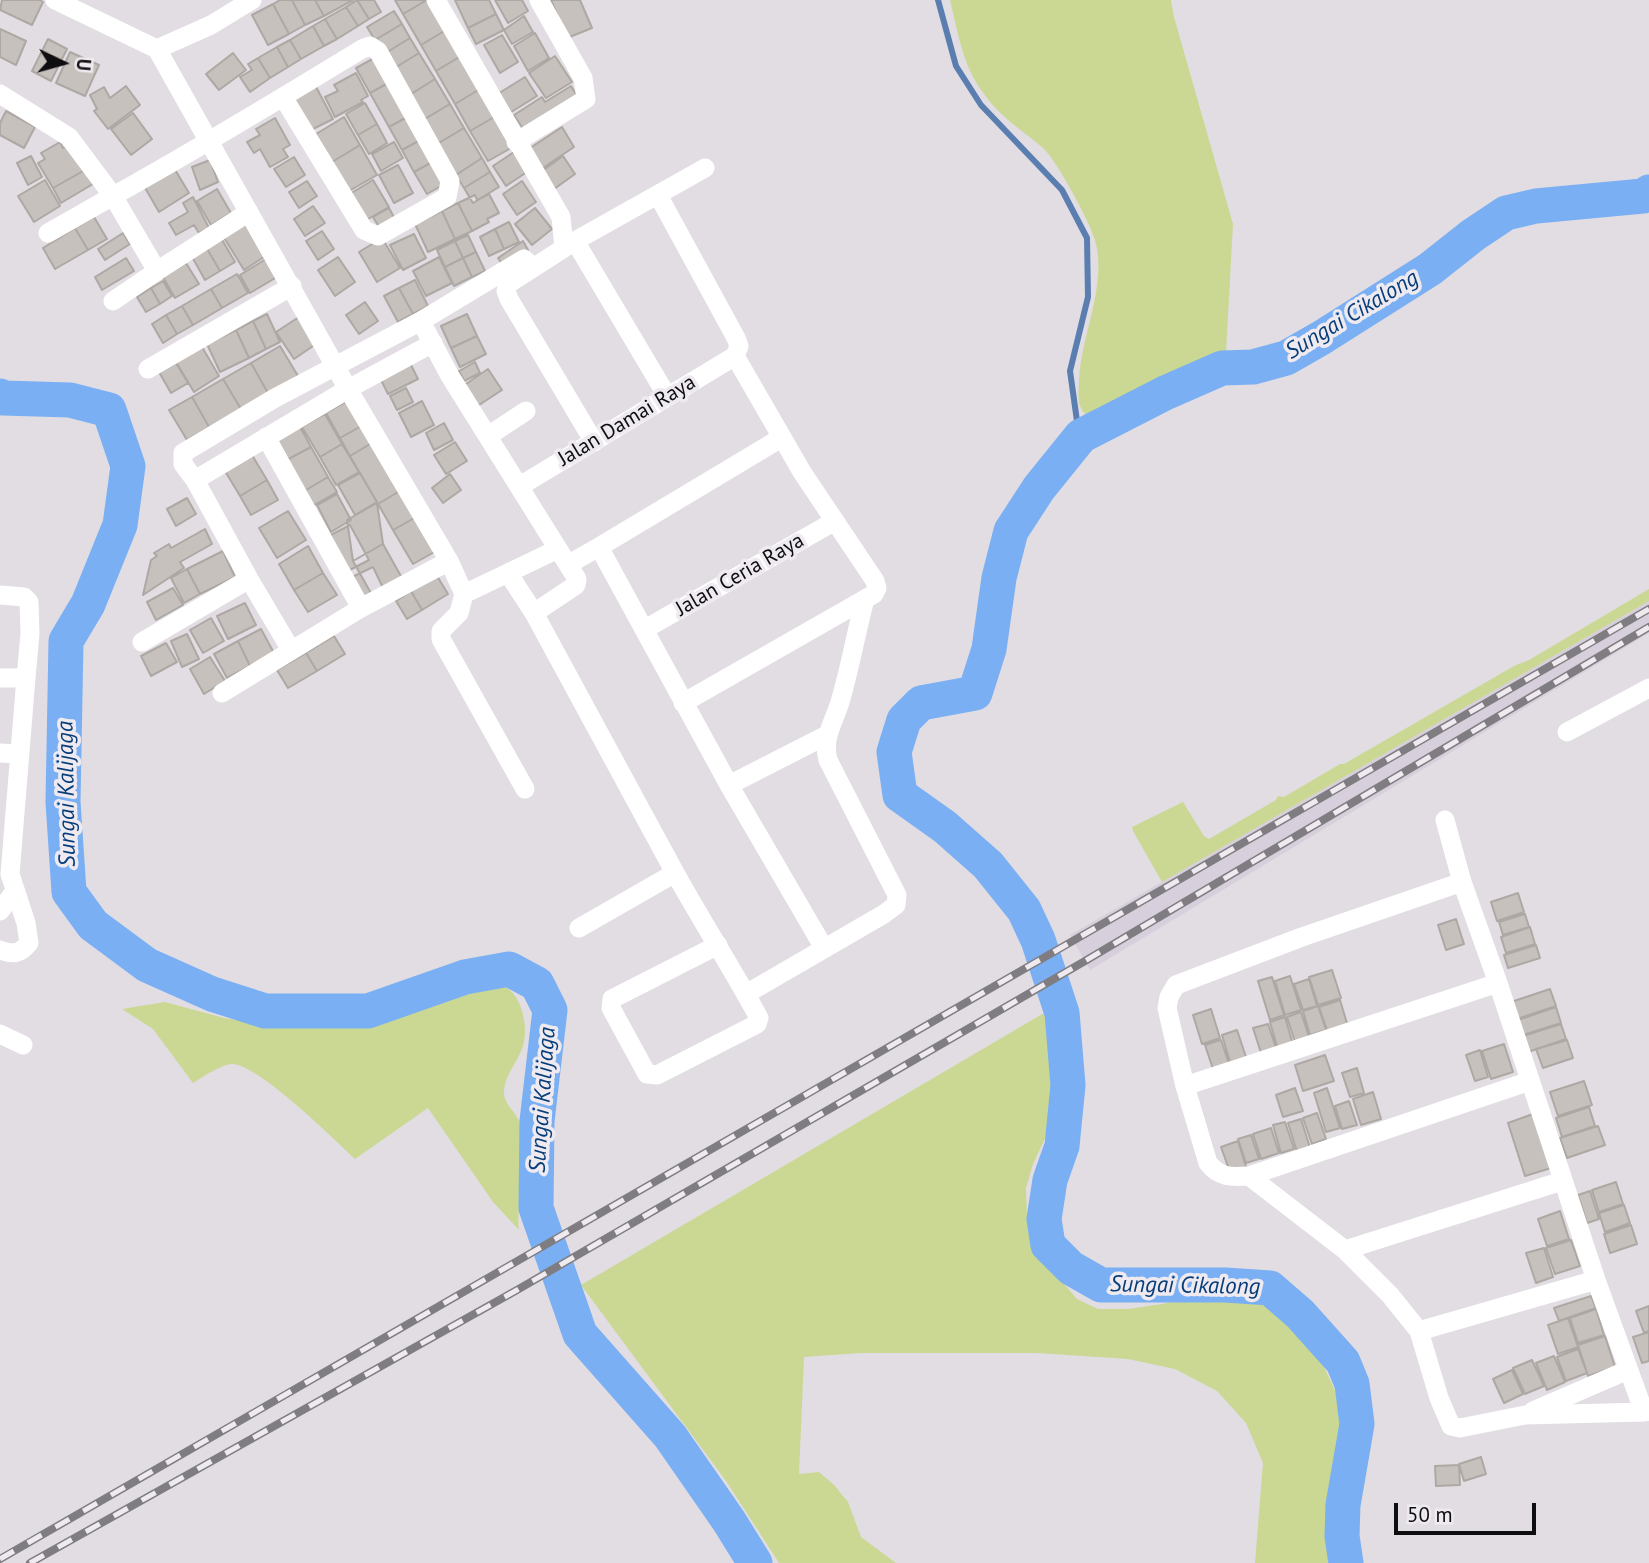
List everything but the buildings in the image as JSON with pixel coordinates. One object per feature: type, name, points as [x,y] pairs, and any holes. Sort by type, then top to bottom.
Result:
[{"type":"street","points":[[55,0],[158,49],[348,389],[449,561],[464,593],[459,613],[440,634],[524,789]]},
{"type":"street","points":[[158,49],[211,25],[252,0]]},
{"type":"street","points":[[436,0],[561,217],[567,240],[667,396]]},
{"type":"street","points":[[516,142],[584,103],[586,99],[583,78],[539,0]]},
{"type":"street","points":[[48,233],[211,142],[283,97],[366,47],[374,48],[450,181],[447,197],[378,236],[370,234],[364,230],[283,97]]},
{"type":"street","points":[[0,94],[69,137],[113,197],[157,271]]},
{"type":"street","points":[[594,442],[507,294],[510,282],[567,240],[658,195],[705,168]]},
{"type":"street","points":[[658,195],[736,338],[739,349],[735,356],[781,438],[877,588],[874,594],[865,600],[683,703]]},
{"type":"street","points":[[113,301],[249,212]]},
{"type":"street","points":[[291,650],[248,579],[195,480],[183,464],[183,453],[275,398],[421,321],[524,259],[533,267]]},
{"type":"street","points":[[148,369],[292,286]]},
{"type":"street","points":[[421,321],[450,376],[577,579],[576,585],[534,613]]},
{"type":"street","points":[[195,480],[432,342]]},
{"type":"street","name":"Jalan Damai Raya","points":[[520,486],[735,356]]},
{"type":"street","points":[[488,436],[526,411]]},
{"type":"street","points":[[266,437],[361,608]]},
{"type":"street","points":[[464,593],[508,573],[598,547],[781,438]]},
{"type":"street","name":"Jalan Ceria Raya","points":[[645,629],[835,521]]},
{"type":"street","points":[[598,547],[729,785],[824,948]]},
{"type":"street","points":[[222,693],[361,608],[449,561]]},
{"type":"street","points":[[508,573],[534,613],[675,873],[718,945],[759,1018],[757,1024],[652,1076],[645,1072],[611,1008],[612,999],[718,945]]},
{"type":"street","points":[[142,642],[248,579]]},
{"type":"street","points":[[0,595],[24,597],[29,602],[30,634],[26,678],[10,754],[10,874],[26,923],[29,943],[17,953],[0,950]]},
{"type":"street","points":[[746,994],[884,914],[894,907],[897,900],[826,752],[827,734],[840,702],[865,600]]},
{"type":"street","points":[[0,678],[26,678]]},
{"type":"street","points":[[1567,732],[1649,688]]},
{"type":"street","points":[[729,785],[827,734]]},
{"type":"street","points":[[1250,1176],[1345,1250],[1390,1295],[1419,1331],[1442,1409],[1451,1426],[1460,1428],[1525,1415],[1646,1412],[1628,1370],[1562,1181],[1499,983],[1462,882],[1445,820]]},
{"type":"street","points":[[579,928],[675,873]]},
{"type":"street","points":[[1462,882],[1302,937],[1176,985],[1167,1008],[1185,1086],[1208,1163],[1215,1172],[1226,1177],[1250,1176],[1530,1081]]},
{"type":"street","points":[[0,911],[15,891]]},
{"type":"street","points":[[1185,1086],[1499,983]]},
{"type":"street","points":[[0,1034],[23,1045]]},
{"type":"street","points":[[1345,1250],[1562,1181]]},
{"type":"street","points":[[1419,1331],[1596,1280]]},
{"type":"street","points":[[1525,1415],[1628,1370]]},
{"type":"shaded area","points":[[1649,601],[1649,633],[1090,970],[1070,935]]},
{"type":"green space","points":[[950,0],[1171,0],[1233,224],[1226,353],[1092,419],[1083,411],[1079,402],[1079,382],[1096,293],[1098,257],[1095,240],[1072,191],[1049,154],[997,110],[977,84],[962,49]]},
{"type":"green space","points":[[1649,589],[1649,601],[1162,882],[1133,831],[1132,827],[1183,802],[1204,836],[1209,839],[1276,800],[1278,796],[1284,797],[1344,764]]},
{"type":"green space","points":[[479,983],[499,984],[508,989],[519,1002],[524,1020],[523,1046],[504,1091],[526,1139],[527,1162],[519,1207],[519,1230],[493,1202],[428,1108],[355,1159],[277,1089],[244,1067],[227,1065],[193,1083],[153,1029],[122,1009],[165,1002],[224,1018],[275,1026],[317,1027],[379,1016],[431,1002]]},
{"type":"green space","points":[[1056,1006],[1060,1029],[1060,1065],[1050,1128],[1033,1164],[1026,1188],[1027,1218],[1037,1243],[1051,1269],[1077,1299],[1098,1309],[1128,1309],[1241,1289],[1262,1300],[1295,1324],[1318,1354],[1345,1412],[1331,1519],[1337,1563],[1255,1563],[1263,1463],[1246,1423],[1217,1391],[1175,1369],[1128,1359],[1037,1353],[861,1353],[804,1357],[799,1474],[819,1472],[834,1485],[848,1502],[861,1537],[896,1563],[779,1563],[726,1481],[581,1285]]},
{"type":"waterway","points":[[938,0],[956,66],[981,105],[1062,190],[1087,238],[1088,297],[1070,371],[1081,436]]},
{"type":"waterway","name":"Sungai Cikalong","points":[[1346,1563],[1342,1536],[1343,1505],[1357,1424],[1352,1384],[1343,1362],[1300,1314],[1270,1288],[1225,1285],[1101,1285],[1071,1268],[1048,1245],[1044,1219],[1050,1180],[1062,1146],[1068,1085],[1062,1013],[1038,940],[1024,910],[988,865],[945,827],[900,795],[894,752],[904,720],[921,703],[975,693],[989,649],[999,578],[1011,531],[1039,488],[1081,436],[1165,393],[1222,368],[1253,367],[1286,358],[1430,269],[1506,213],[1536,206],[1643,196],[1649,192]]},
{"type":"waterway","name":"Sungai Kalijaga","points":[[0,396],[70,400],[109,410],[128,466],[120,525],[88,604],[66,641],[63,802],[69,892],[93,925],[147,965],[212,994],[265,1011],[368,1011],[465,977],[509,969],[537,984],[550,1010],[537,1121],[536,1208],[580,1334],[670,1436],[755,1563]]},
{"type":"railway","points":[[0,1559],[1649,609]]},
{"type":"railway","points":[[30,1563],[517,1290],[1085,961],[1649,627]]}]
